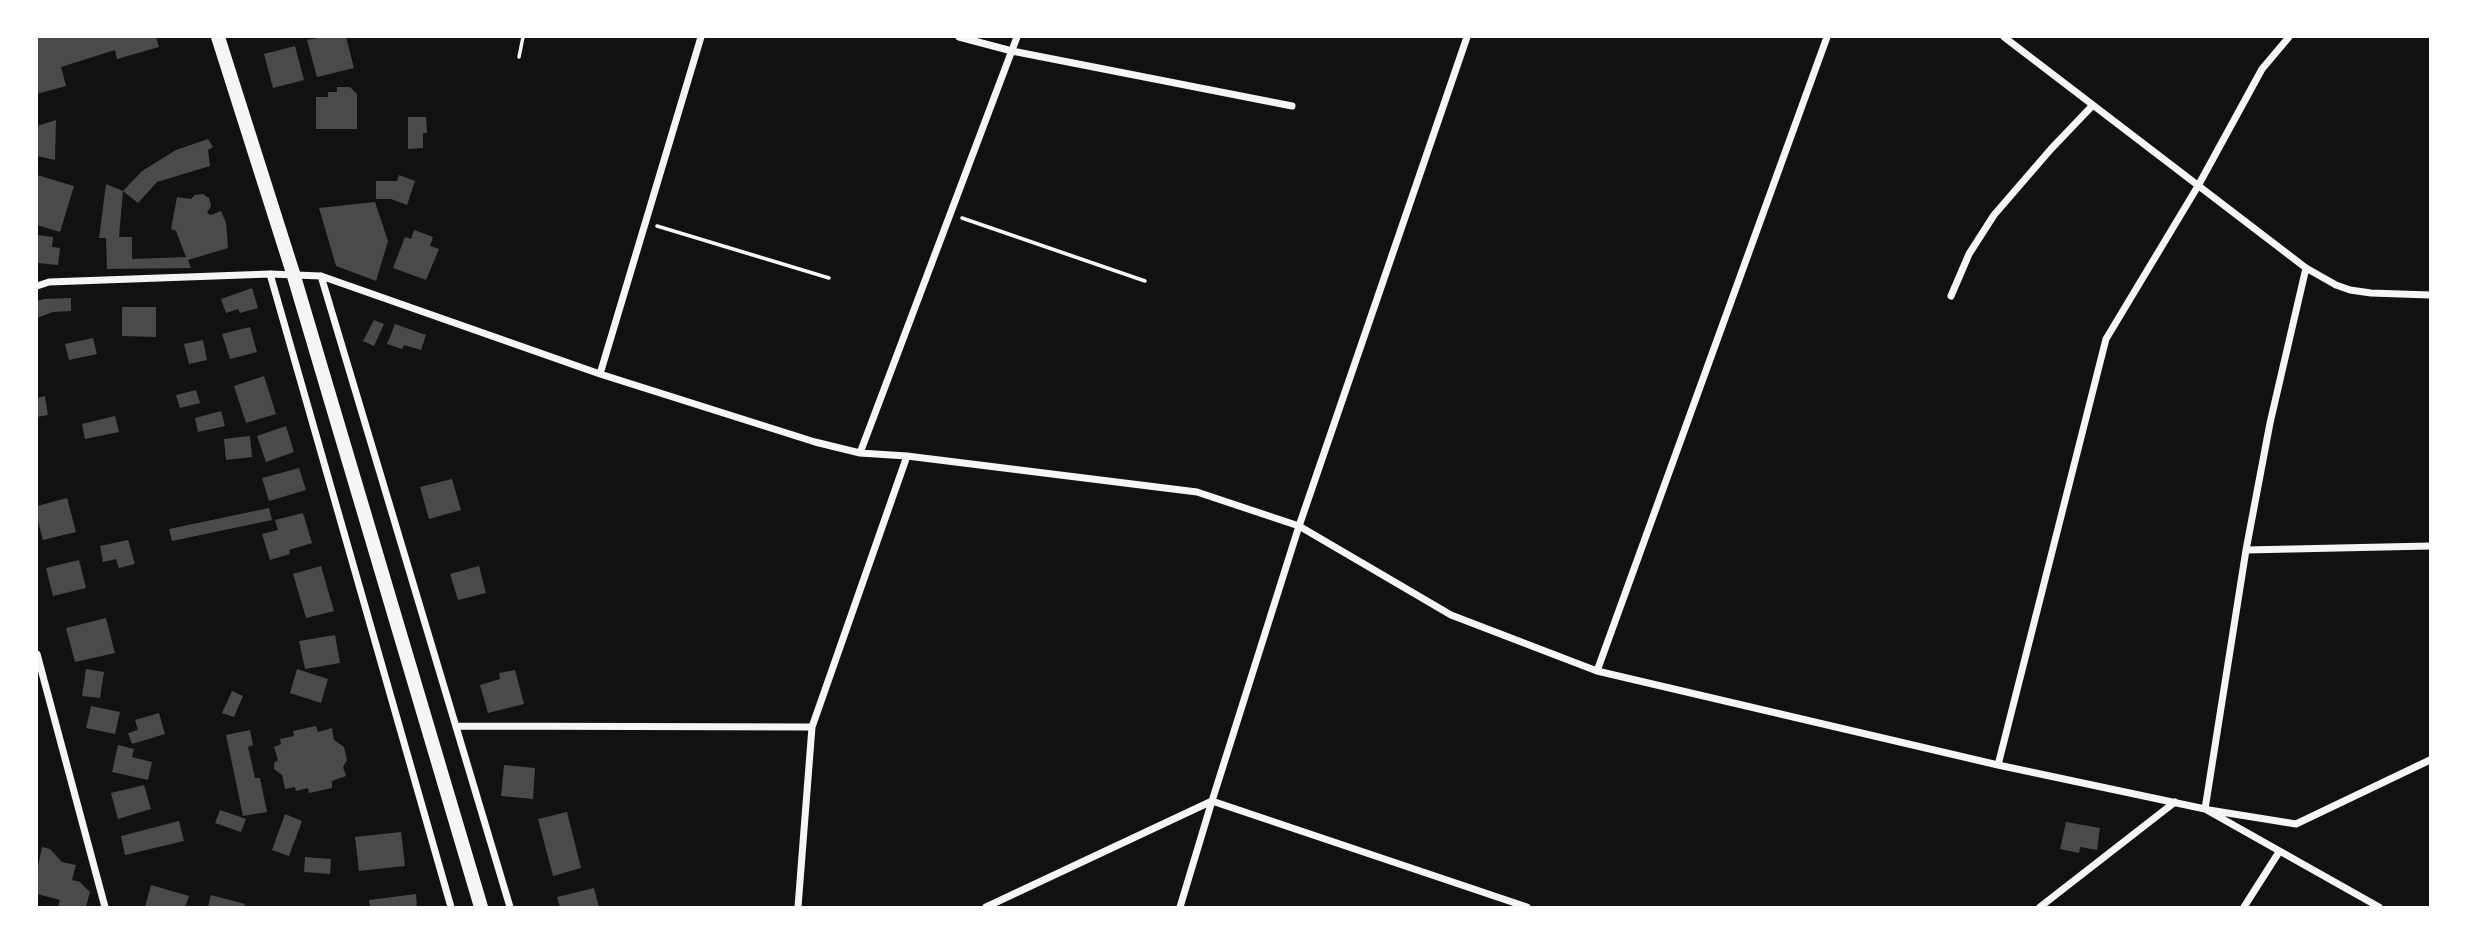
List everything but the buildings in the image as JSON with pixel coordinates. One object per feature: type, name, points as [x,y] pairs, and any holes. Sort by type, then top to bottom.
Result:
[{"type":"main road","points":[[218,37],[293,273],[481,907]]},
{"type":"street","points":[[600,374],[701,37]]},
{"type":"street","points":[[959,37],[1012,51],[1292,106]]},
{"type":"street","points":[[860,453],[1017,37]]},
{"type":"street","points":[[1180,907],[1299,526],[1467,37]]},
{"type":"street","points":[[1597,671],[1827,37]]},
{"type":"street","points":[[2004,37],[2306,268],[2350,290],[2430,295]]},
{"type":"street","points":[[1998,765],[2106,339],[2198,186],[2262,69],[2289,37]]},
{"type":"street","points":[[1951,296],[1969,254],[1994,215],[2093,105]]},
{"type":"street","points":[[2205,809],[2246,550],[2270,423],[2306,268]]},
{"type":"street","points":[[37,286],[49,282],[293,273],[321,276],[600,374],[815,442],[860,453],[906,456],[1197,492],[1299,526],[1451,615],[1597,671],[1998,765],[2205,809],[2296,824],[2430,760]]},
{"type":"street","points":[[270,274],[451,907]]},
{"type":"street","points":[[321,276],[510,907]]},
{"type":"street","points":[[798,907],[812,727],[906,456]]},
{"type":"street","points":[[2246,550],[2430,546]]},
{"type":"street","points":[[37,654],[105,907]]},
{"type":"street","points":[[456,726],[812,727]]},
{"type":"street","points":[[986,907],[1212,801],[1527,907]]},
{"type":"street","points":[[2040,907],[2175,802]]},
{"type":"street","points":[[2205,809],[2379,907]]},
{"type":"street","points":[[2244,907],[2278,852]]},
{"type":"path","points":[[519,57],[523,37]]},
{"type":"path","points":[[950,214],[1145,281]]},
{"type":"path","points":[[647,222],[829,278]]}]
